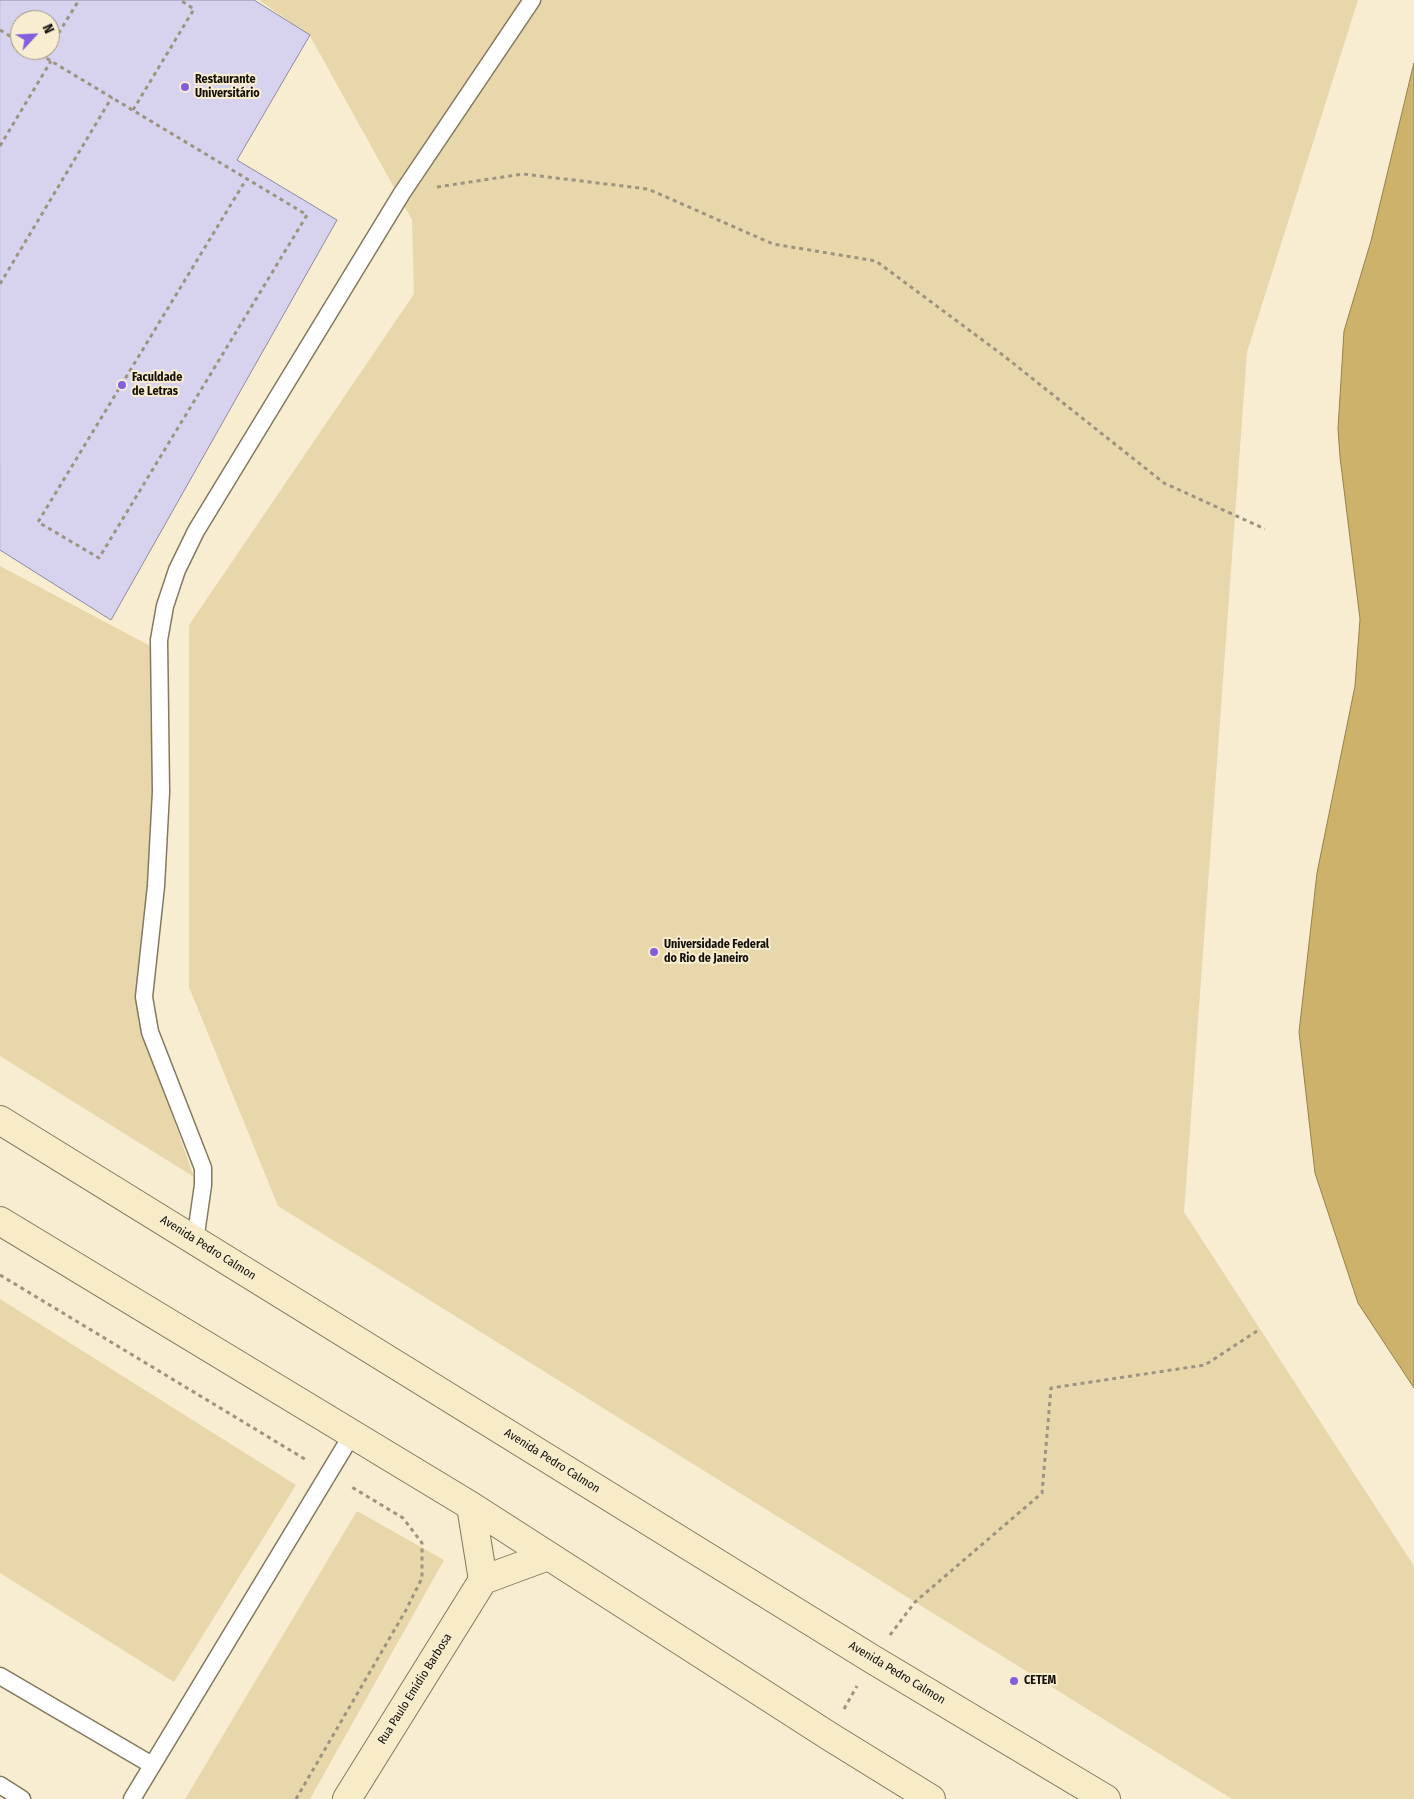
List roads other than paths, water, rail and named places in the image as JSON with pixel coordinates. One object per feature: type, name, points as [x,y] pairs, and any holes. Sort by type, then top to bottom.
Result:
[{"type":"street","name":"Avenida Pedro Calmon","points":[[0,1120],[872,1659],[1106,1799]]},
{"type":"street","points":[[0,1221],[471,1506],[931,1799]]},
{"type":"street","points":[[471,1506],[483,1580],[548,1556]]},
{"type":"street","name":"Rua Paulo Emídio Barbosa","points":[[347,1799],[483,1580]]},
{"type":"lane","points":[[195,1241],[203,1185],[203,1168],[150,1032],[144,997],[156,886],[162,792],[159,640],[166,606],[177,570],[196,531],[402,192],[532,0]]},
{"type":"lane","points":[[132,1799],[353,1434]]},
{"type":"lane","points":[[0,1676],[152,1765]]},
{"type":"lane","points":[[0,1785],[22,1799]]},
{"type":"place","name":"Restaurante Universitário","points":[[185,87]]},
{"type":"place","name":"Faculdade de Letras","points":[[122,385]]},
{"type":"place","name":"Universidade Federal do Rio de Janeiro","points":[[654,952]]},
{"type":"place","name":"CETEM","points":[[1014,1681]]}]
